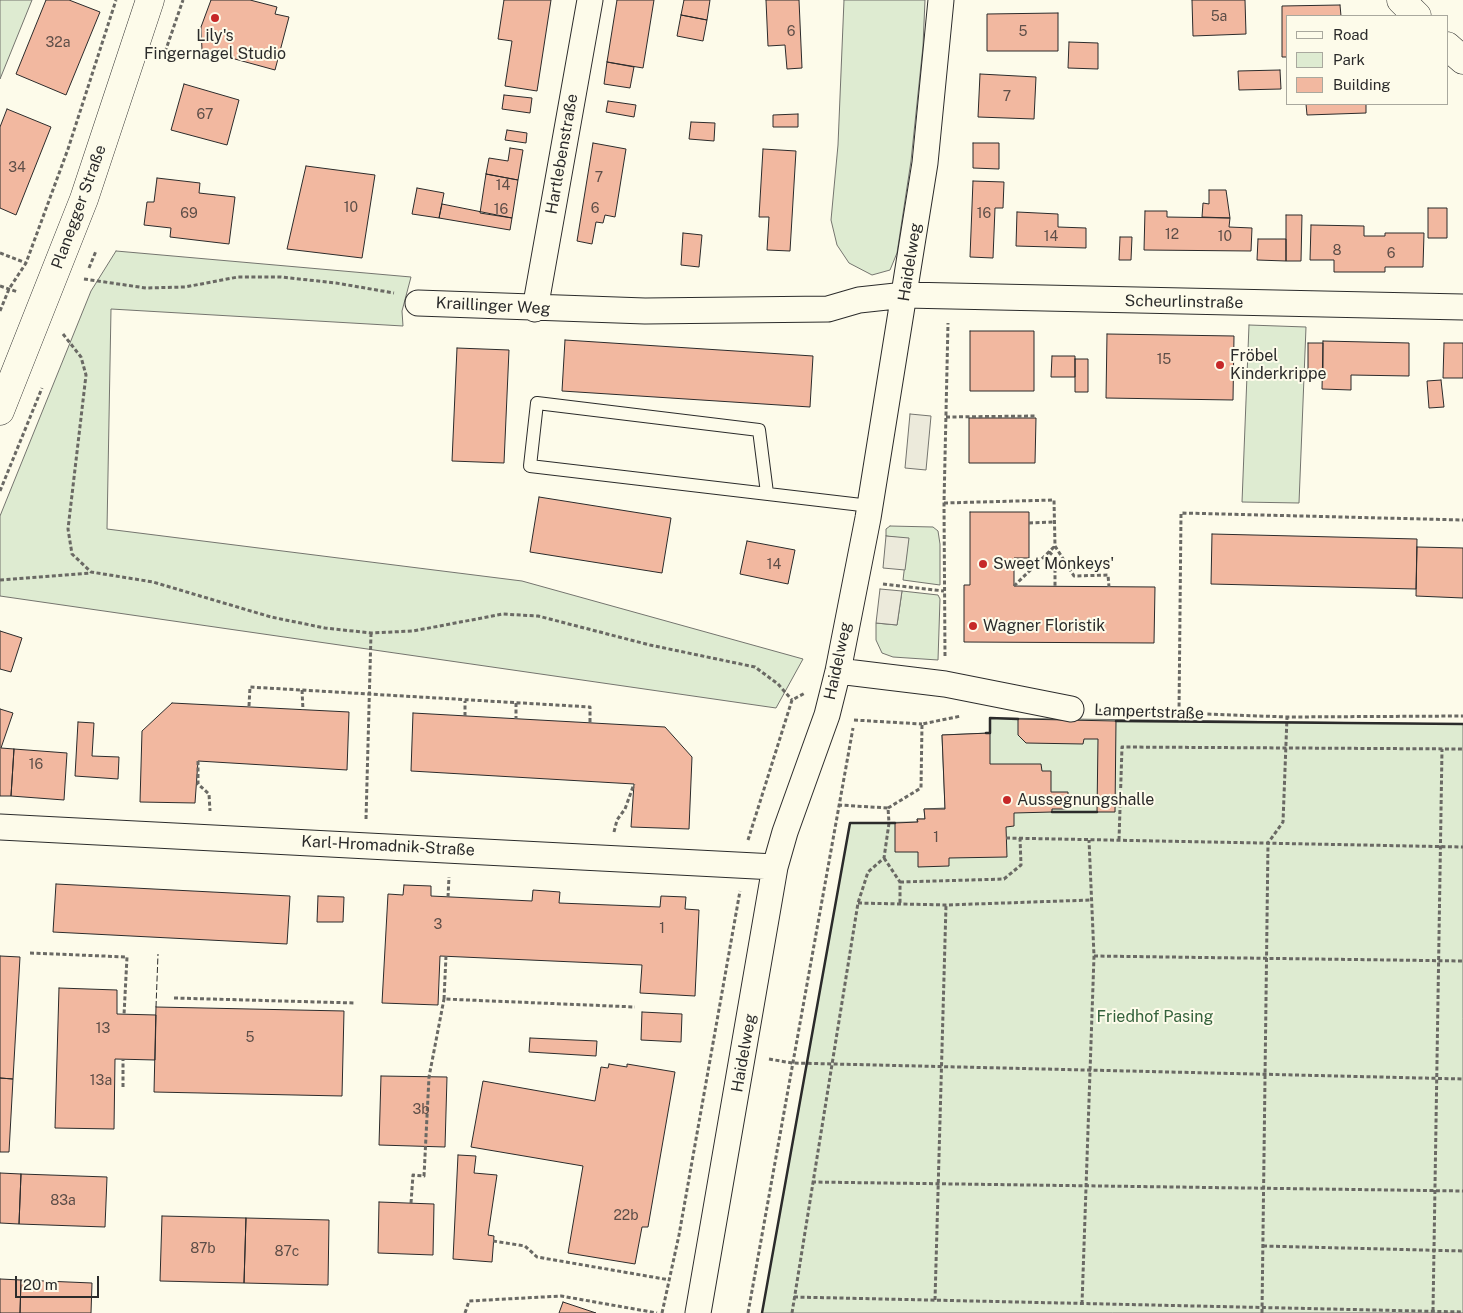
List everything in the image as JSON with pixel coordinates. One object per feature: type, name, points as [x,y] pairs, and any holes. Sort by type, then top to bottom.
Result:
[{"type":"main road","name":"Planegger Straße","points":[[0,410],[84,199],[150,0]]},
{"type":"main road","points":[[1401,0],[1416,15]]},
{"type":"main road","points":[[1448,47],[1463,60]]},
{"type":"street","name":"Hartlebenstraße","points":[[535,309],[590,0]]},
{"type":"street","name":"Haidelweg","points":[[698,1313],[776,867],[785,832],[827,715],[849,672],[854,580],[870,506],[925,163],[941,0]]},
{"type":"street","name":"Kraillinger Weg","points":[[418,303],[645,312],[828,309],[859,300],[905,295]]},
{"type":"street","name":"Scheurlinstraße","points":[[905,295],[1463,307]]},
{"type":"street","name":"Lampertstraße","points":[[849,672],[945,684],[1071,709]]},
{"type":"street","name":"Karl-Hromadnik-Straße","points":[[0,827],[776,867]]},
{"type":"lane","points":[[767,493],[759,430],[537,404],[530,466],[870,506]]},
{"type":"path","points":[[0,310],[9,289],[26,263],[68,150],[116,0]]},
{"type":"path","points":[[0,253],[26,263]]},
{"type":"path","name":"Kraillinger Weg","points":[[84,279],[146,288],[185,287],[238,277],[281,277],[389,291],[418,303]]},
{"type":"path","points":[[0,286],[9,289]]},
{"type":"path","points":[[945,684],[944,503],[948,297]]},
{"type":"path","points":[[62,334],[81,358],[86,375],[68,529],[72,554],[91,572]]},
{"type":"path","points":[[946,416],[1037,416]]},
{"type":"path","points":[[944,503],[1054,500],[1056,546],[1074,576],[1108,574],[1109,587]]},
{"type":"path","points":[[1179,713],[1181,513],[1463,520]]},
{"type":"path","points":[[1029,523],[1055,522]]},
{"type":"path","points":[[1014,586],[1056,546]]},
{"type":"path","points":[[1049,552],[1055,558]]},
{"type":"path","points":[[1055,586],[1055,558],[1061,552]]},
{"type":"path","points":[[0,580],[91,572],[153,582],[271,617],[325,628],[371,633],[413,631],[503,614],[538,616],[650,645],[755,667],[778,684],[792,700]]},
{"type":"path","points":[[854,580],[944,591]]},
{"type":"path","points":[[366,820],[371,633]]},
{"type":"path","points":[[748,1313],[854,720],[849,672]]},
{"type":"path","points":[[249,706],[250,687],[590,707],[590,722]]},
{"type":"path","points":[[302,690],[303,710]]},
{"type":"path","points":[[465,701],[465,716]]},
{"type":"path","points":[[516,703],[516,719]]},
{"type":"path","name":"Lampertstraße","points":[[1071,709],[1287,718],[1463,716]]},
{"type":"path","points":[[854,720],[922,724],[968,715]]},
{"type":"path","points":[[1262,1313],[1268,843],[1283,822],[1287,718]]},
{"type":"path","points":[[839,805],[888,808],[921,788],[922,724]]},
{"type":"path","points":[[1119,840],[1122,747],[1286,746],[1463,749]]},
{"type":"path","points":[[1433,1311],[1442,749]]},
{"type":"path","points":[[198,761],[198,784],[209,794],[210,812]]},
{"type":"path","points":[[613,835],[617,820],[625,809],[634,784]]},
{"type":"path","points":[[792,1313],[858,903],[868,872],[884,858],[890,823],[888,808]]},
{"type":"path","points":[[1006,838],[1463,846]]},
{"type":"path","points":[[900,882],[1004,879],[1020,865],[1020,838]]},
{"type":"path","points":[[1082,1304],[1094,956],[1089,840]]},
{"type":"path","points":[[884,858],[900,882],[900,903]]},
{"type":"path","points":[[448,897],[449,874]]},
{"type":"path","points":[[858,903],[946,905],[1091,900]]},
{"type":"path","points":[[935,1300],[946,905]]},
{"type":"path","points":[[30,953],[127,957],[124,1015]]},
{"type":"path","points":[[411,1203],[413,1175],[424,1176],[429,1077],[444,998],[446,956]]},
{"type":"path","points":[[1094,956],[1463,961]]},
{"type":"path","points":[[174,998],[354,1003]]},
{"type":"path","points":[[444,998],[635,1007]]},
{"type":"path","points":[[744,1054],[792,1063],[1463,1079]]},
{"type":"path","points":[[123,1060],[123,1087]]},
{"type":"path","points":[[812,1182],[1463,1191]]},
{"type":"path","points":[[493,1241],[525,1246],[537,1256],[670,1280]]},
{"type":"path","points":[[1262,1246],[1463,1251]]},
{"type":"path","points":[[465,1313],[469,1302],[561,1296],[657,1313]]},
{"type":"path","points":[[794,1297],[1463,1312]]},
{"type":"green space","points":[[0,0],[32,0],[0,79]]},
{"type":"green space","points":[[844,0],[925,0],[923,46],[911,161],[897,253],[890,270],[872,275],[849,263],[837,245],[831,220],[838,145]]},
{"type":"green space","points":[[116,251],[411,277],[402,311],[403,326],[111,309],[107,529],[522,581],[803,659],[776,708],[0,596],[0,516],[91,291]]},
{"type":"green space","points":[[1249,325],[1306,327],[1299,503],[1242,502]]},
{"type":"green space","points":[[890,526],[933,527],[938,531],[940,544],[940,585],[903,580],[908,539],[886,536],[886,529]]},
{"type":"green space","points":[[902,591],[938,595],[940,599],[938,660],[893,657],[882,653],[876,640],[876,623],[897,625]]},
{"type":"green space","name":"Friedhof Pasing","points":[[990,718],[1463,724],[1463,1313],[762,1313],[850,823],[917,822],[917,819],[925,819],[924,809],[945,808],[942,735],[990,733]]},
{"type":"shaded area","points":[[910,414],[931,416],[926,470],[905,468]]},
{"type":"shaded area","points":[[886,536],[909,538],[905,570],[883,568]]},
{"type":"shaded area","points":[[880,589],[902,591],[897,625],[876,623]]},
{"type":"building","points":[[46,0],[69,0],[100,12],[66,95],[16,74]]},
{"type":"building","points":[[211,0],[250,0],[277,7],[275,14],[289,17],[275,70],[202,50],[201,27]]},
{"type":"building","points":[[504,0],[551,0],[537,91],[505,86],[512,41],[498,39]]},
{"type":"building","points":[[617,0],[654,0],[643,68],[607,62]]},
{"type":"building","points":[[684,0],[710,0],[707,20],[681,15]]},
{"type":"building","points":[[766,0],[799,0],[802,68],[787,69],[785,45],[768,46]]},
{"type":"building","points":[[1192,0],[1245,0],[1246,34],[1193,36]]},
{"type":"building","points":[[1340,5],[1341,15],[1286,15],[1286,57],[1282,57],[1282,6]]},
{"type":"building","points":[[1058,13],[1058,51],[987,51],[987,14]]},
{"type":"building","points":[[681,15],[707,20],[703,41],[677,36]]},
{"type":"building","points":[[1069,42],[1098,43],[1098,69],[1068,68]]},
{"type":"building","points":[[607,62],[634,67],[630,88],[604,84]]},
{"type":"building","points":[[1280,70],[1281,89],[1239,90],[1238,71]]},
{"type":"building","points":[[980,74],[1036,77],[1034,119],[978,117]]},
{"type":"building","points":[[184,84],[239,100],[227,145],[171,130]]},
{"type":"building","points":[[504,95],[532,98],[530,113],[502,109]]},
{"type":"building","points":[[608,101],[636,105],[634,117],[606,112]]},
{"type":"building","points":[[1306,105],[1366,105],[1366,113],[1307,115]]},
{"type":"building","points":[[7,109],[51,127],[16,215],[0,208],[0,127]]},
{"type":"building","points":[[798,114],[798,127],[773,127],[773,115]]},
{"type":"building","points":[[691,122],[715,123],[714,141],[689,139]]},
{"type":"building","points":[[507,130],[527,133],[526,143],[505,140]]},
{"type":"building","points":[[593,143],[626,149],[615,217],[605,215],[603,223],[596,222],[592,244],[577,241]]},
{"type":"building","points":[[973,143],[999,143],[999,169],[973,168]]},
{"type":"building","points":[[510,148],[523,150],[518,180],[486,174],[489,158],[508,161]]},
{"type":"building","points":[[763,149],[796,151],[790,251],[767,250],[769,217],[759,217]]},
{"type":"building","points":[[306,166],[375,175],[362,258],[287,249]]},
{"type":"building","points":[[486,174],[518,180],[512,218],[480,213]]},
{"type":"building","points":[[157,178],[200,183],[199,193],[235,197],[229,244],[170,237],[171,228],[144,225],[147,202],[154,202]]},
{"type":"building","points":[[973,181],[1004,182],[1003,208],[995,208],[993,258],[970,257]]},
{"type":"building","points":[[417,188],[444,193],[439,218],[412,214]]},
{"type":"building","points":[[1209,190],[1226,190],[1230,218],[1202,217],[1203,203],[1209,204]]},
{"type":"building","points":[[442,204],[512,218],[510,230],[439,218]]},
{"type":"building","points":[[1428,208],[1447,208],[1447,238],[1428,238]]},
{"type":"building","points":[[1145,211],[1167,211],[1167,217],[1230,218],[1229,227],[1252,228],[1251,251],[1144,250]]},
{"type":"building","points":[[1017,212],[1058,214],[1058,227],[1086,228],[1086,248],[1016,246]]},
{"type":"building","points":[[1286,215],[1302,215],[1301,261],[1286,261]]},
{"type":"building","points":[[1311,225],[1364,226],[1364,236],[1385,236],[1385,233],[1424,233],[1423,267],[1385,267],[1385,272],[1334,272],[1334,260],[1310,260]]},
{"type":"building","points":[[683,233],[702,235],[699,267],[681,265]]},
{"type":"building","points":[[1120,237],[1132,237],[1131,260],[1119,260]]},
{"type":"building","points":[[1258,239],[1286,239],[1286,261],[1257,260]]},
{"type":"building","points":[[970,331],[1034,331],[1034,391],[970,391]]},
{"type":"building","points":[[1107,334],[1234,336],[1233,400],[1106,398]]},
{"type":"building","points":[[565,340],[813,356],[810,407],[562,391]]},
{"type":"building","points":[[1323,341],[1409,343],[1409,376],[1351,375],[1351,390],[1322,389]]},
{"type":"building","points":[[1308,343],[1323,343],[1323,374],[1308,374]]},
{"type":"building","points":[[1444,343],[1463,343],[1463,378],[1443,378]]},
{"type":"building","points":[[457,348],[509,350],[504,463],[452,461]]},
{"type":"building","points":[[1052,356],[1075,356],[1075,377],[1051,377]]},
{"type":"building","points":[[1075,359],[1088,359],[1088,392],[1075,392]]},
{"type":"building","points":[[1441,380],[1444,407],[1429,408],[1427,381]]},
{"type":"building","points":[[969,418],[1036,418],[1035,463],[969,463]]},
{"type":"building","points":[[539,497],[671,518],[662,573],[530,552]]},
{"type":"building","points":[[970,512],[1029,512],[1029,558],[1014,558],[1014,586],[1155,587],[1154,643],[964,642],[964,585],[970,585]]},
{"type":"building","points":[[1212,534],[1417,539],[1416,589],[1211,584]]},
{"type":"building","points":[[747,541],[795,550],[788,584],[740,574]]},
{"type":"building","points":[[1417,547],[1463,548],[1463,598],[1416,596]]},
{"type":"building","points":[[0,631],[22,638],[11,672],[0,669]]},
{"type":"building","points":[[172,703],[349,712],[347,770],[198,761],[195,803],[140,802],[142,731]]},
{"type":"building","points":[[0,709],[13,713],[1,748],[14,749],[11,796],[0,796]]},
{"type":"building","points":[[413,713],[665,727],[692,757],[689,829],[631,827],[634,784],[411,771]]},
{"type":"building","points":[[1018,719],[1116,721],[1115,812],[1097,812],[1098,739],[1084,739],[1083,744],[1026,743],[1018,735]]},
{"type":"building","points":[[78,722],[94,723],[92,756],[119,757],[118,779],[75,776]]},
{"type":"building","name":"Aussegnungshalle","points":[[990,733],[990,764],[1041,764],[1042,771],[1051,771],[1051,792],[1068,792],[1068,809],[1052,809],[1052,812],[1014,813],[1014,826],[1006,827],[1007,857],[949,858],[949,866],[918,867],[918,852],[895,852],[895,823],[918,822],[917,819],[925,819],[924,809],[945,809],[942,735]]},
{"type":"building","points":[[14,749],[67,753],[64,800],[11,796]]},
{"type":"building","points":[[56,884],[290,896],[287,944],[53,932]]},
{"type":"building","points":[[404,885],[431,886],[431,896],[532,901],[533,890],[560,892],[559,903],[660,907],[661,896],[686,897],[685,909],[699,910],[695,996],[640,993],[642,965],[440,956],[438,1005],[382,1003],[388,894],[403,895]]},
{"type":"building","points":[[318,896],[344,897],[343,922],[317,922]]},
{"type":"building","points":[[0,956],[20,957],[13,1079],[0,1078]]},
{"type":"building","points":[[59,988],[117,990],[117,1014],[156,1015],[155,1060],[115,1059],[114,1129],[55,1128]]},
{"type":"building","points":[[156,1007],[344,1011],[342,1096],[154,1092]]},
{"type":"building","points":[[642,1012],[682,1014],[681,1042],[641,1040]]},
{"type":"building","points":[[530,1038],[597,1041],[596,1056],[529,1052]]},
{"type":"building","points":[[609,1064],[627,1067],[627,1064],[675,1072],[648,1227],[642,1227],[635,1264],[568,1253],[583,1166],[471,1147],[483,1081],[595,1101],[601,1067],[608,1068]]},
{"type":"building","points":[[381,1076],[447,1077],[445,1147],[379,1145]]},
{"type":"building","points":[[0,1078],[13,1079],[9,1152],[0,1152]]},
{"type":"building","points":[[458,1155],[476,1156],[474,1173],[497,1175],[488,1235],[494,1236],[492,1262],[453,1259]]},
{"type":"building","points":[[0,1173],[21,1174],[19,1224],[0,1223]]},
{"type":"building","points":[[21,1174],[107,1177],[105,1227],[19,1224]]},
{"type":"building","points":[[379,1202],[434,1204],[433,1255],[378,1253]]},
{"type":"building","points":[[162,1216],[246,1218],[244,1283],[160,1281]]},
{"type":"building","points":[[246,1218],[329,1220],[328,1285],[244,1283]]},
{"type":"building","points":[[0,1279],[21,1280],[20,1313],[0,1313]]},
{"type":"building","points":[[21,1280],[92,1283],[91,1313],[20,1313]]},
{"type":"building","points":[[563,1302],[596,1313],[559,1313]]},
{"type":"fence","points":[[156,1007],[158,954]]},
{"type":"wall","points":[[986,733],[990,733],[990,718],[1018,719]]},
{"type":"wall","points":[[1116,721],[1463,724]]},
{"type":"wall","points":[[1052,812],[1097,812]]},
{"type":"wall","points":[[762,1313],[850,823],[895,823]]},
{"type":"place","name":"Lily's Fingernagel Studio","points":[[215,18]]},
{"type":"place","name":"Fröbel Kinderkrippe","points":[[1220,365]]},
{"type":"place","name":"Sweet Monkeys'","points":[[983,564]]},
{"type":"place","name":"Wagner Floristik","points":[[973,626]]},
{"type":"place","name":"Aussegnungshalle","points":[[1007,800]]}]
